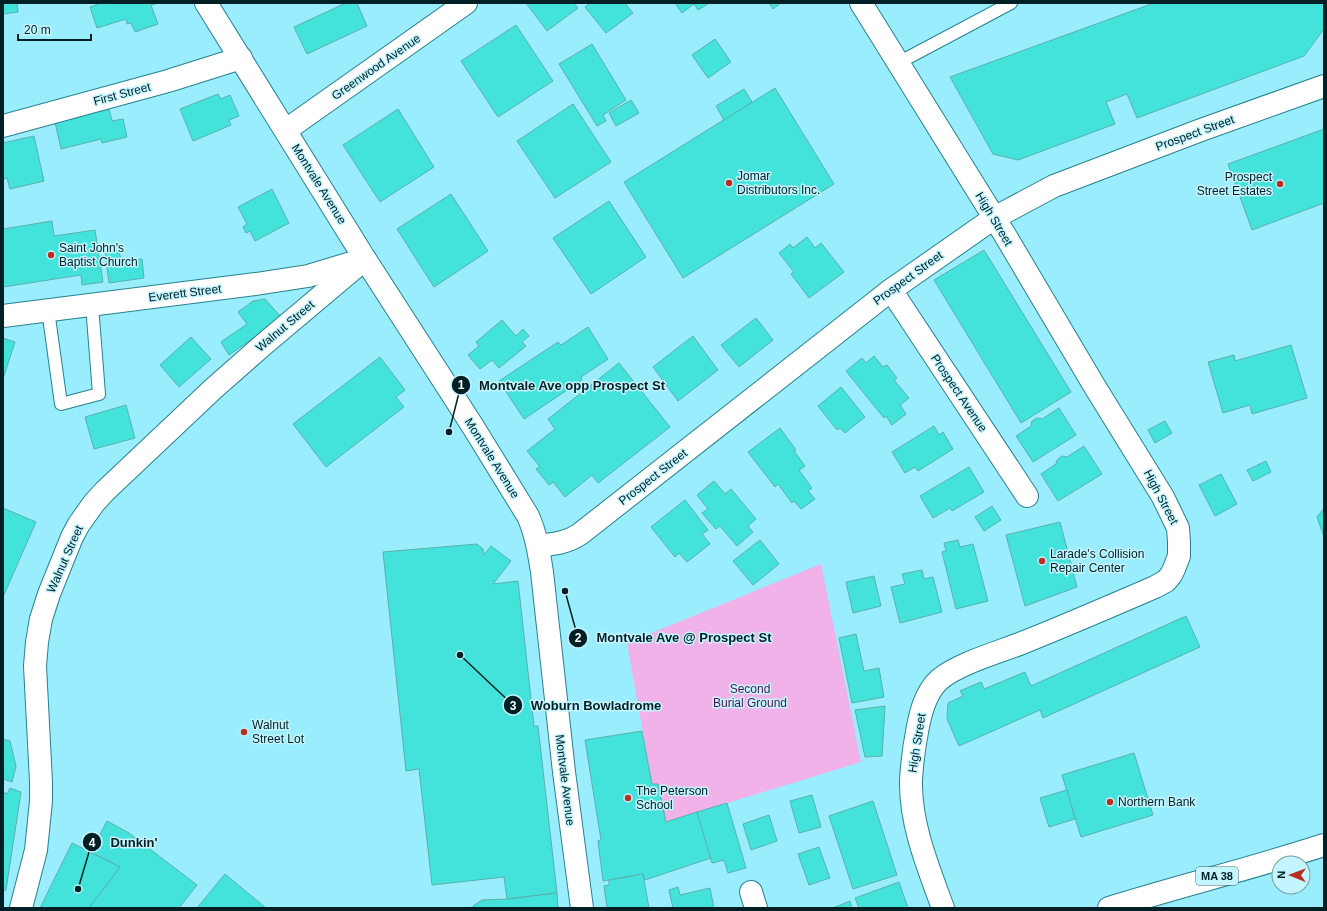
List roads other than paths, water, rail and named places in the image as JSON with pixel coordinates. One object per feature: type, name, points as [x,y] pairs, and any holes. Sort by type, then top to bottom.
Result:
[{"type":"street","name":"Montvale Avenue","points":[[206,3],[365,259],[503,474],[528,516],[538,546],[564,772],[582,908]]},
{"type":"street","name":"Greenwood Avenue","points":[[286,130],[466,3]]},
{"type":"street","name":"High Street","points":[[861,3],[994,218],[1163,497],[1178,528],[1179,556],[1171,575],[1166,581],[1156,587],[1069,625],[963,666],[945,676],[933,687],[924,704],[919,720],[911,781],[914,813],[920,841],[943,908]]},
{"type":"street","name":"First Street","points":[[3,126],[168,81],[240,58]]},
{"type":"street","name":"Prospect Street","points":[[538,546],[560,544],[580,534],[891,290],[994,218],[1054,186],[1324,86]]},
{"type":"street","name":"Everett Street","points":[[3,316],[308,276],[365,259]]},
{"type":"street","name":"Walnut Street","points":[[21,908],[36,850],[41,801],[36,689],[36,642],[49,594],[72,537],[94,503],[105,491],[263,344],[365,259]]},
{"type":"street","name":"Prospect Avenue","points":[[891,290],[1027,496]]},
{"type":"street","name":"MA 38","points":[[1109,908],[1166,890],[1324,845]]},
{"type":"lane","points":[[898,63],[1011,3]]},
{"type":"lane","points":[[48,310],[61,404],[99,394],[92,305]]},
{"type":"place","name":"Jomar Distributors Inc.","points":[[729,183]]},
{"type":"place","name":"Prospect Street Estates","points":[[1280,184]]},
{"type":"place","name":"Saint John's Baptist Church","points":[[51,255]]},
{"type":"place","name":"Montvale Ave opp Prospect St","points":[[449,432]]},
{"type":"place","name":"Larade's Collision Repair Center","points":[[1042,561]]},
{"type":"place","name":"Montvale Ave @ Prospect St","points":[[565,591]]},
{"type":"place","name":"Woburn Bowladrome","points":[[460,655]]},
{"type":"place","name":"Walnut Street Lot","points":[[244,732]]},
{"type":"place","name":"The Peterson School","points":[[628,798]]},
{"type":"place","name":"Northern Bank","points":[[1110,802]]},
{"type":"place","name":"Dunkin'","points":[[78,889]]},
{"type":"park label","name":"Second Burial Ground","points":[[750,696]]}]
